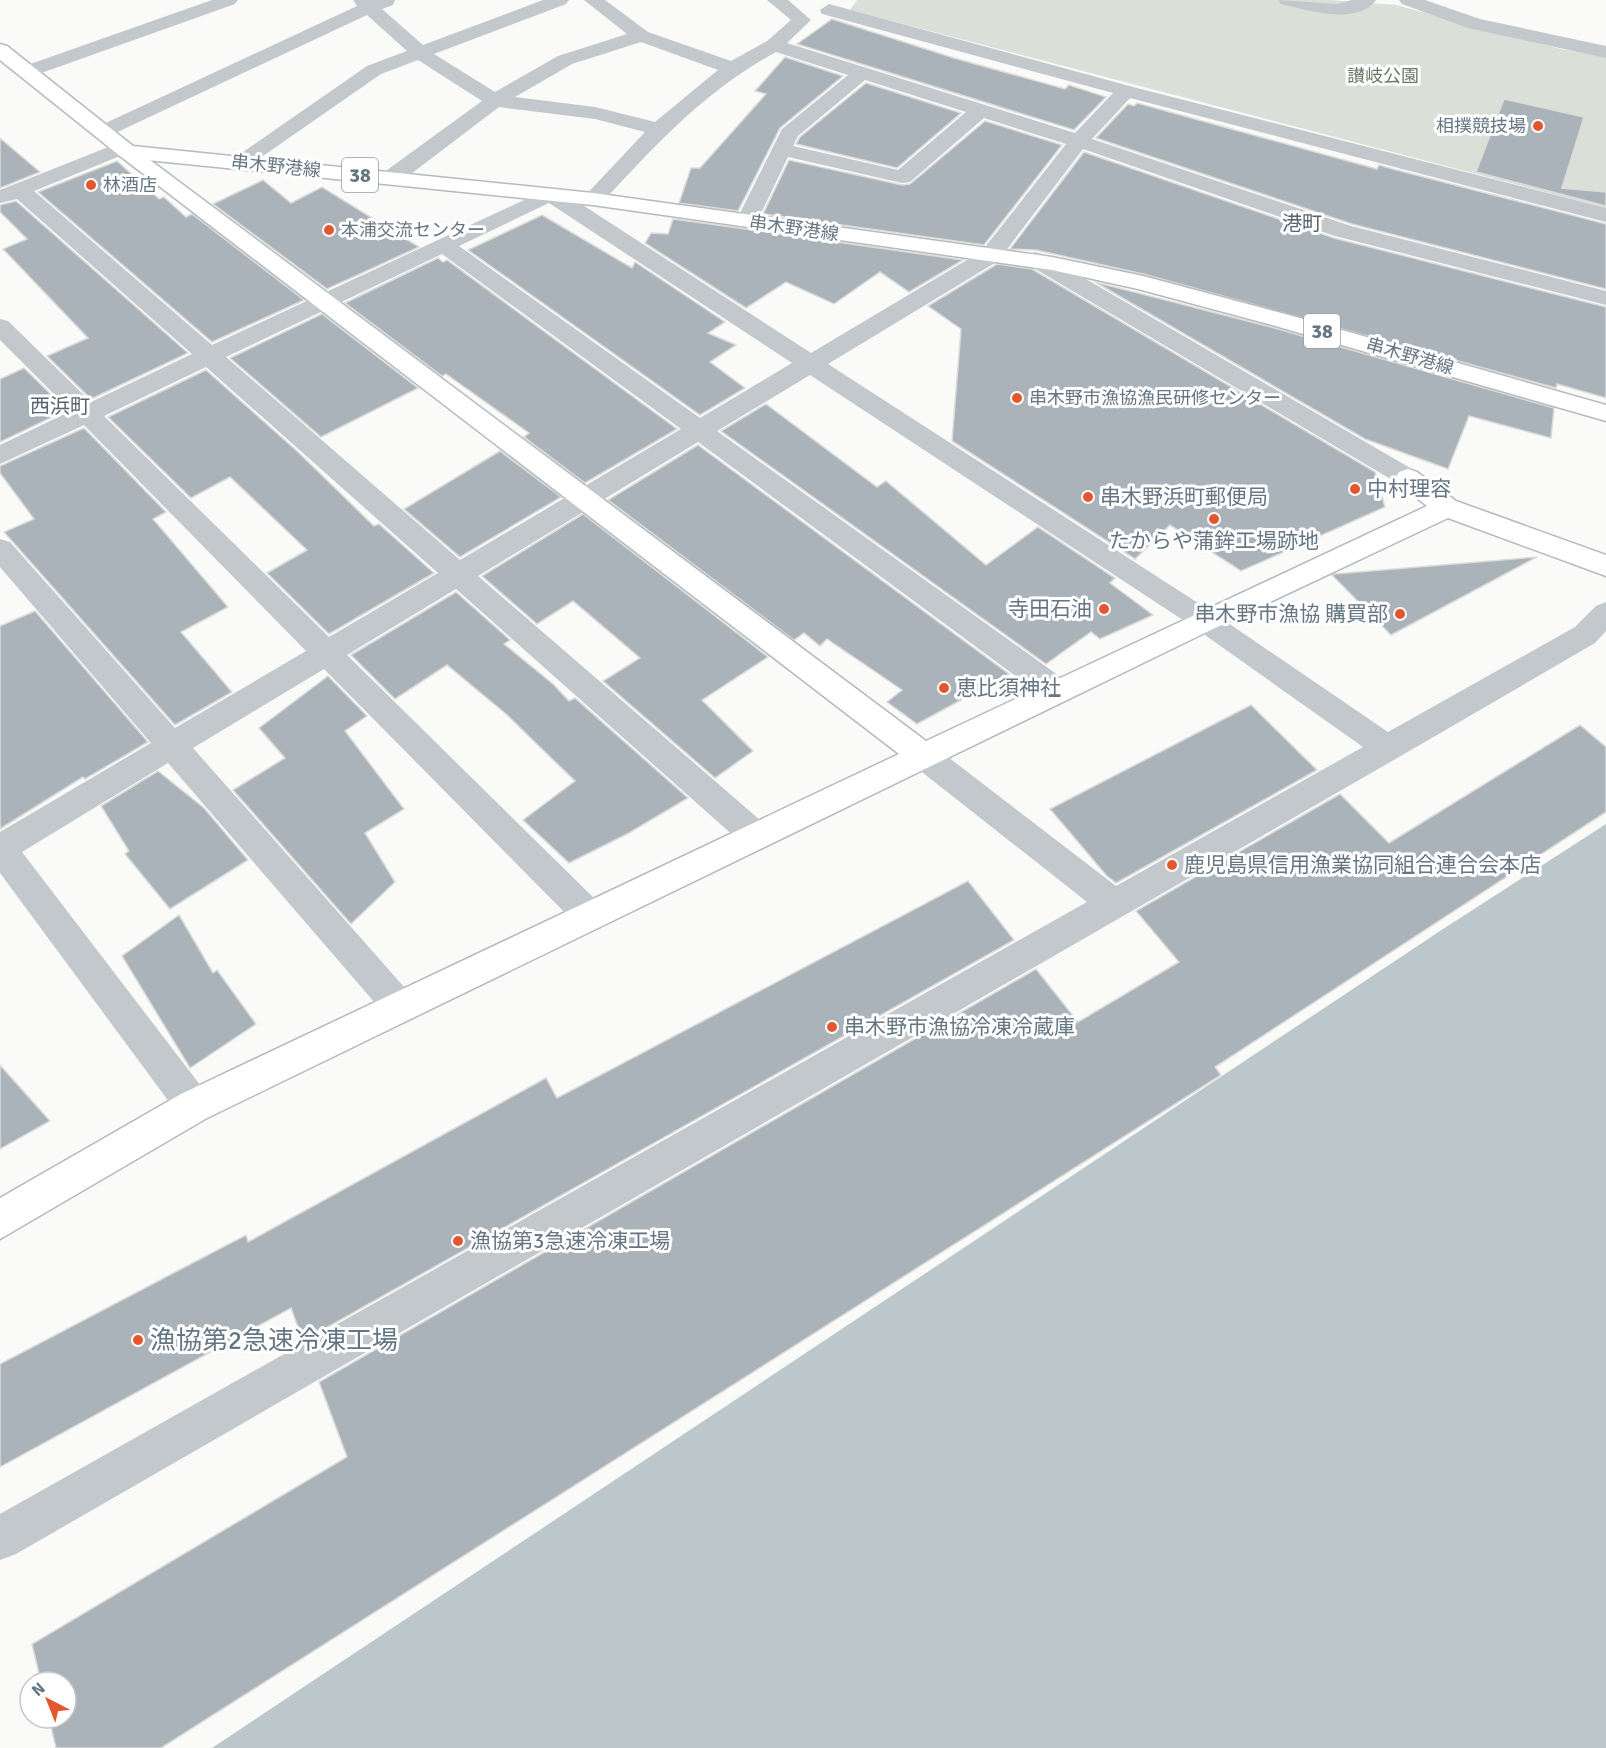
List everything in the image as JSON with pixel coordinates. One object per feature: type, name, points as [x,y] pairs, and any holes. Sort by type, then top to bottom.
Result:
[{"type":"street","points":[[26,72],[229,0]]},
{"type":"street","points":[[102,132],[365,4],[391,0]]},
{"type":"street","points":[[240,163],[374,70],[560,0]]},
{"type":"street","points":[[593,0],[641,36],[732,68]]},
{"type":"street","points":[[776,0],[802,20]]},
{"type":"street","points":[[592,199],[659,129],[732,68],[774,45],[802,20],[849,0]]},
{"type":"street","points":[[1287,0],[1336,10],[1350,9],[1367,0]]},
{"type":"street","points":[[1408,0],[1475,24],[1606,52]]},
{"type":"street","points":[[365,4],[420,53],[495,101],[595,113],[659,129]]},
{"type":"street","points":[[829,10],[1126,91],[1606,215]]},
{"type":"street","points":[[391,178],[495,101],[565,60],[641,36]]},
{"type":"street","points":[[774,45],[1079,141],[1343,231],[1606,298]]},
{"type":"street","points":[[0,50],[125,150],[924,756],[1113,903]]},
{"type":"street","points":[[747,221],[789,133],[862,73]]},
{"type":"street","points":[[194,1106],[0,848],[990,256],[1079,141],[1126,91]]},
{"type":"street","points":[[781,149],[902,177],[981,110]]},
{"type":"street","points":[[125,150],[10,194],[209,356],[756,836]]},
{"type":"street","name":"串木野港線","points":[[125,150],[592,199],[990,256],[1035,260],[1124,278],[1301,325],[1606,413]]},
{"type":"street","points":[[0,455],[550,194],[1205,621],[1388,748]]},
{"type":"street","points":[[444,245],[1058,692]]},
{"type":"street","points":[[1035,260],[1408,478],[1448,508],[1606,566]]},
{"type":"street","points":[[0,326],[590,916]]},
{"type":"street","points":[[0,1220],[194,1106],[1205,621],[1448,508]]},
{"type":"street","points":[[0,549],[400,1007]]},
{"type":"street","points":[[0,1538],[1585,636],[1606,613]]},
{"type":"green space","name":"讃岐公園","points":[[857,0],[1330,0],[1396,5],[1561,49],[1606,57],[1606,208],[850,10]]},
{"type":"shaded area","points":[[1606,824],[1606,1748],[212,1748],[1437,933]]},
{"type":"building","points":[[832,19],[954,58],[1065,89],[1069,85],[1106,97],[1074,130],[797,44]]},
{"type":"building","points":[[785,57],[843,76],[780,128],[738,211],[679,203],[691,168],[700,168],[766,94],[755,91]]},
{"type":"building","points":[[866,83],[961,113],[897,168],[796,144],[800,137]]},
{"type":"building","points":[[1504,99],[1584,117],[1562,188],[1606,192],[1606,206],[1476,172]]},
{"type":"building","points":[[1137,103],[1377,169],[1379,165],[1606,224],[1606,289],[1352,224],[1096,138],[1128,104],[1134,106]]},
{"type":"building","points":[[985,121],[1062,145],[984,245],[763,214],[789,160],[902,185],[910,184]]},
{"type":"building","points":[[0,138],[40,172],[0,188]]},
{"type":"building","points":[[1084,152],[1334,238],[1606,307],[1606,398],[1557,384],[1556,388],[1143,274],[1036,250],[1010,249]]},
{"type":"building","points":[[117,161],[159,199],[164,197],[186,217],[192,214],[304,300],[212,342],[38,192]]},
{"type":"building","name":"本浦交流センター","points":[[263,180],[291,203],[322,187],[419,247],[327,289],[213,204]]},
{"type":"building","points":[[16,201],[188,353],[91,399],[47,356],[88,338],[3,249],[27,239],[0,212],[0,205]]},
{"type":"building","points":[[542,215],[632,268],[635,262],[725,322],[708,333],[736,345],[710,362],[745,388],[700,415],[468,250]]},
{"type":"building","points":[[673,219],[963,260],[909,292],[880,272],[834,304],[786,282],[746,308],[645,243],[651,233],[668,234]]},
{"type":"building","points":[[438,258],[443,262],[447,260],[677,429],[585,483],[524,437],[529,433],[446,374],[442,376],[345,303]]},
{"type":"building","points":[[997,264],[1032,269],[1375,472],[1385,507],[1241,571],[1170,525],[1135,559],[952,441],[961,329],[928,306]]},
{"type":"building","points":[[1095,282],[1271,327],[1554,408],[1551,438],[1469,416],[1448,469],[1365,439]]},
{"type":"building","points":[[322,314],[418,388],[321,437],[230,358]]},
{"type":"building","points":[[24,368],[67,410],[0,442],[0,379]]},
{"type":"building","points":[[206,370],[298,452],[374,526],[379,524],[434,573],[329,634],[267,573],[307,550],[230,477],[191,498],[108,417]]},
{"type":"building","points":[[766,404],[877,487],[886,481],[986,565],[1038,527],[1115,578],[1110,583],[1153,615],[1100,639],[1091,632],[1046,664],[721,431]]},
{"type":"building","points":[[84,428],[166,512],[153,519],[228,607],[181,632],[232,692],[175,725],[4,532],[34,519],[0,473],[0,466]]},
{"type":"building","points":[[698,445],[1009,674],[917,724],[887,702],[902,690],[827,639],[820,646],[804,633],[794,640],[608,500]]},
{"type":"building","points":[[500,451],[561,497],[460,557],[404,509]]},
{"type":"building","points":[[583,514],[768,657],[702,700],[753,751],[715,778],[603,681],[640,658],[573,601],[537,624],[482,576]]},
{"type":"building","name":"串木野市漁協 購買部","points":[[1537,557],[1391,635],[1332,575],[1334,574]]},
{"type":"building","points":[[456,592],[510,640],[504,644],[553,684],[569,701],[575,698],[688,798],[629,833],[569,863],[523,820],[575,781],[506,714],[447,665],[395,699],[351,655]]},
{"type":"building","points":[[35,611],[148,742],[85,779],[83,777],[0,829],[0,626]]},
{"type":"building","points":[[328,676],[367,716],[345,731],[404,809],[365,833],[395,882],[351,924],[233,790],[285,758],[259,728]]},
{"type":"building","name":"鹿児島県信用漁業協同組合連合会本店","points":[[1251,705],[1317,770],[1116,883],[1106,875],[1050,809]]},
{"type":"building","points":[[1580,725],[1606,747],[1606,812],[1215,1067],[1221,1075],[161,1748],[56,1748],[52,1730],[78,1730],[78,1670],[38,1670],[32,1644],[347,1457],[319,1382],[1036,969],[1078,1022],[1179,962],[1136,911],[1340,794],[1389,843]]},
{"type":"building","points":[[158,771],[204,808],[248,860],[170,909],[125,854],[129,851],[101,806]]},
{"type":"building","points":[[968,881],[1014,940],[303,1341],[291,1308],[0,1467],[0,1364],[246,1235],[248,1242],[546,1078],[557,1098]]},
{"type":"building","points":[[179,915],[213,973],[217,970],[256,1024],[190,1068],[122,956]]},
{"type":"building","points":[[0,1065],[50,1121],[0,1149]]},
{"type":"place","name":"相撲競技場","points":[[1538,126]]},
{"type":"place","name":"林酒店","points":[[91,185]]},
{"type":"place","name":"本浦交流センター","points":[[329,230]]},
{"type":"place","name":"串木野市漁協漁民研修センター","points":[[1017,398]]},
{"type":"place","name":"中村理容","points":[[1355,489]]},
{"type":"place","name":"串木野浜町郵便局","points":[[1088,497]]},
{"type":"place","name":"たからや蒲鉾工場跡地","points":[[1214,519]]},
{"type":"place","name":"寺田石油","points":[[1104,609]]},
{"type":"place","name":"串木野市漁協 購買部","points":[[1400,614]]},
{"type":"place","name":"恵比須神社","points":[[944,688]]},
{"type":"place","name":"鹿児島県信用漁業協同組合連合会本店","points":[[1172,865]]},
{"type":"place","name":"串木野市漁協冷凍冷蔵庫","points":[[832,1027]]},
{"type":"place","name":"漁協第3急速冷凍工場","points":[[458,1241]]},
{"type":"place","name":"漁協第2急速冷凍工場","points":[[138,1340]]},
{"type":"district","name":"港町","points":[[1302,223]]},
{"type":"district","name":"西浜町","points":[[60,406]]}]
